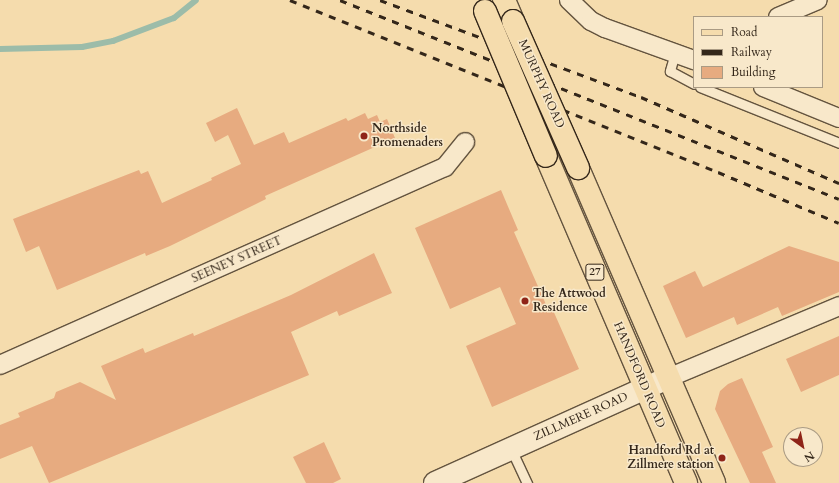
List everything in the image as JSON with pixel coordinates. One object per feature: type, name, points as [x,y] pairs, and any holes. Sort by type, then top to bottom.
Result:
[{"type":"main road","name":"MURPHY ROAD","points":[[504,0],[668,378]]},
{"type":"main road","name":"MURPHY ROAD","points":[[483,5],[546,156]]},
{"type":"main road","name":"HANDFORD ROAD","points":[[546,156],[686,483]]},
{"type":"main road","name":"ZILLMERE ROAD","points":[[435,483],[668,378]]},
{"type":"main road","name":"27","points":[[668,378],[714,483]]},
{"type":"street","points":[[569,0],[598,24],[693,60]]},
{"type":"street","points":[[780,16],[818,0]]},
{"type":"street","points":[[765,88],[839,118]]},
{"type":"street","name":"SEENEY STREET","points":[[0,365],[445,166],[465,142]]},
{"type":"street","name":"ZILLMERE ROAD","points":[[668,378],[839,306]]},
{"type":"lane","points":[[676,53],[670,72],[693,84]]},
{"type":"lane","points":[[702,88],[839,143]]},
{"type":"lane","points":[[511,449],[527,483]]},
{"type":"building","points":[[237,108],[254,145],[284,132],[289,143],[346,118],[348,121],[365,113],[368,119],[377,115],[380,122],[387,119],[395,138],[265,196],[266,199],[170,246],[146,256],[145,253],[57,290],[39,246],[26,252],[13,219],[139,170],[141,174],[148,171],[162,203],[212,180],[211,178],[241,164],[228,135],[215,142],[206,123]]},
{"type":"building","name":"The Attwood Residence","points":[[501,190],[518,230],[514,232],[548,309],[552,308],[579,369],[492,407],[466,346],[516,324],[500,287],[450,309],[415,228]]},
{"type":"building","points":[[789,246],[839,262],[839,292],[782,316],[778,307],[737,325],[734,317],[686,338],[663,286],[695,271],[703,287]]},
{"type":"building","points":[[374,253],[392,293],[339,316],[337,311],[291,332],[309,375],[49,483],[32,446],[0,459],[0,425],[20,417],[18,413],[54,398],[56,392],[80,382],[116,400],[101,366],[143,348],[145,353],[193,333],[194,336],[291,295]]},
{"type":"building","points":[[839,336],[839,375],[801,392],[786,359]]},
{"type":"building","points":[[742,378],[773,447],[762,452],[776,483],[750,483],[715,409],[720,391],[728,384]]},
{"type":"building","points":[[324,442],[341,479],[333,483],[306,483],[293,457]]},
{"type":"waterway","points":[[0,49],[82,47],[113,41],[174,18],[196,0]]},
{"type":"railway","points":[[290,0],[718,172],[839,223]]},
{"type":"railway","points":[[340,0],[839,199]]},
{"type":"railway","points":[[380,0],[641,97],[839,183]]},
{"type":"place","name":"Northside Promenaders","points":[[364,136]]},
{"type":"place","name":"The Attwood Residence","points":[[525,301]]},
{"type":"place","name":"Handford Rd at Zillmere station","points":[[722,458]]}]
